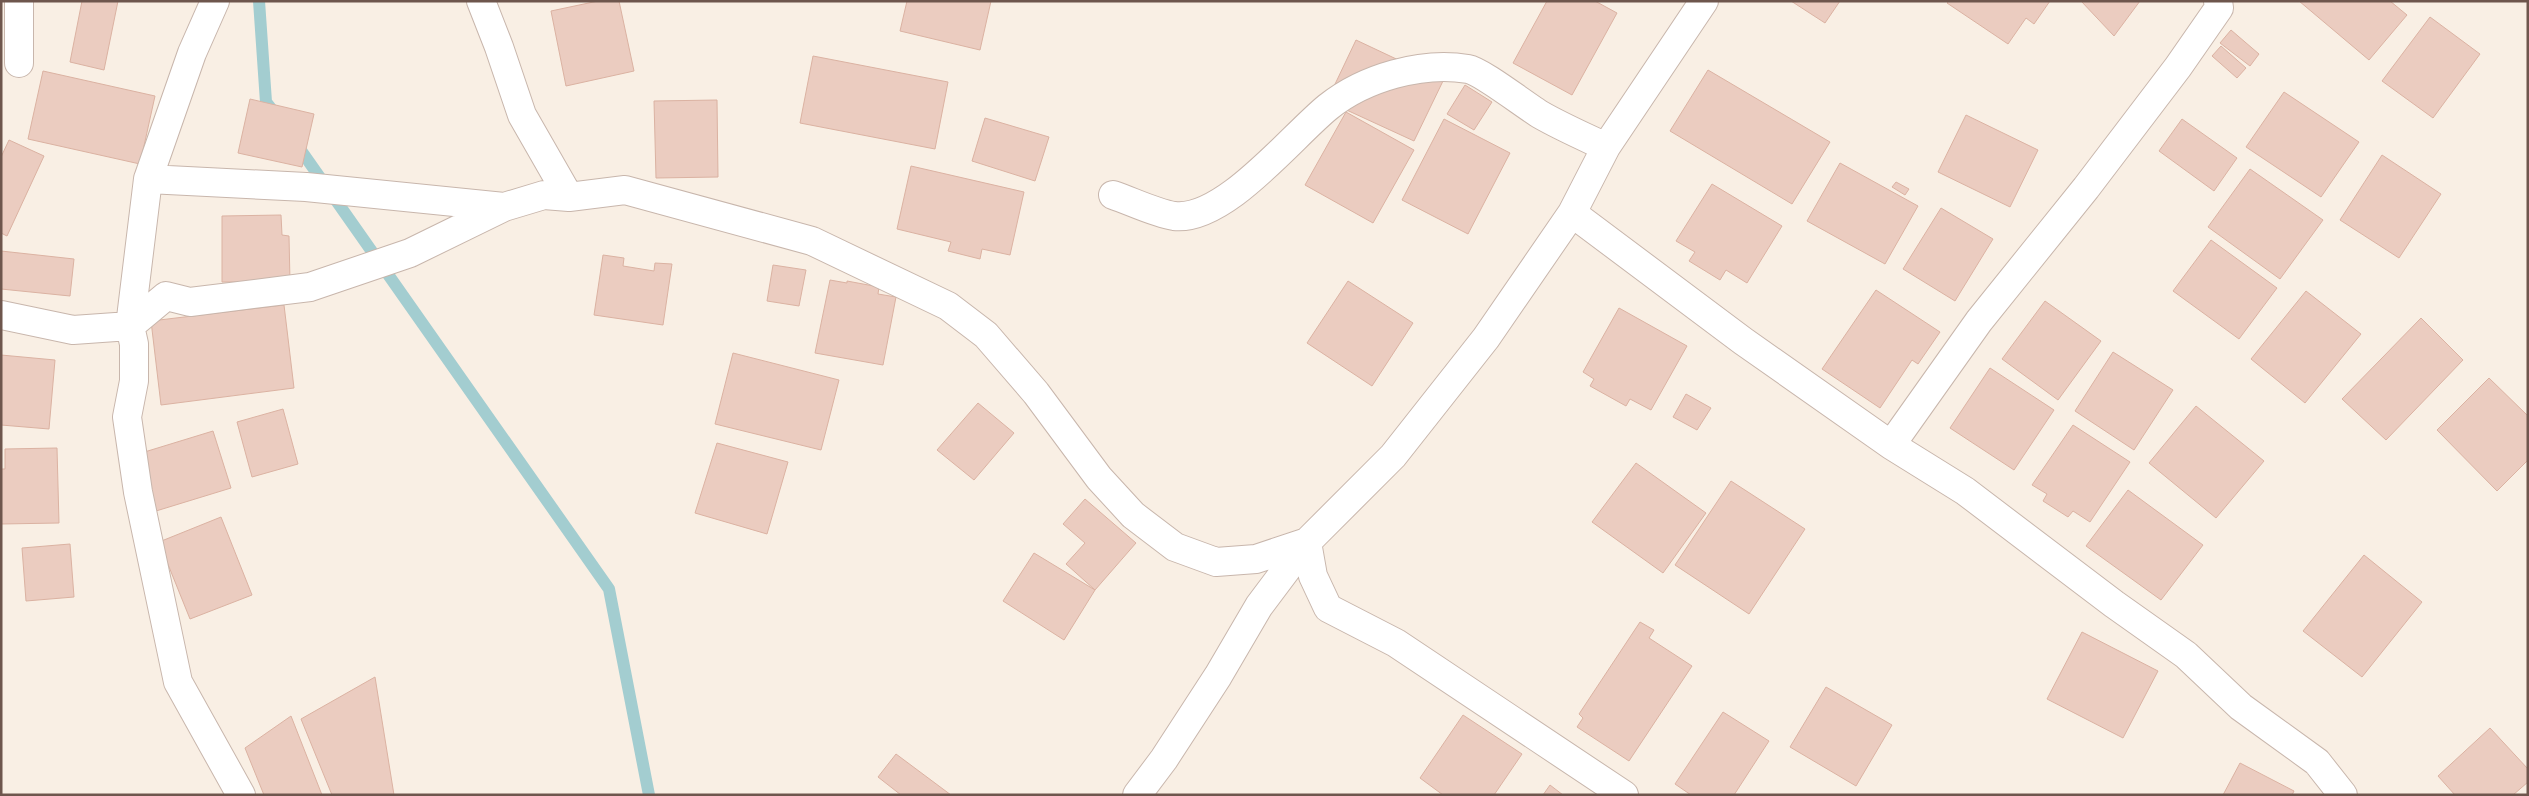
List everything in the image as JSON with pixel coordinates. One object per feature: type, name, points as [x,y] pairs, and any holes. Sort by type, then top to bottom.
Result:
[{"type":"street","points":[[19,1],[19,63]]},
{"type":"street","points":[[215,1],[192,53],[148,179],[130,326],[134,344],[134,381],[127,417],[138,492],[178,682],[241,795]]},
{"type":"street","points":[[481,1],[500,47],[522,114],[569,198]]},
{"type":"street","points":[[1137,795],[1164,759],[1218,676],[1259,606],[1307,542],[1399,449],[1486,338],[1572,213],[1606,147],[1704,1]]},
{"type":"street","points":[[1891,445],[1979,321],[2086,188],[2178,67],[2219,8],[2218,1]]},
{"type":"street","points":[[1113,195],[1174,216],[1202,212],[1235,193],[1329,106],[1372,82],[1400,71],[1469,69],[1541,115],[1606,147]]},
{"type":"street","points":[[148,179],[306,187],[504,207]]},
{"type":"street","points":[[1,315],[73,330],[130,326],[166,296],[190,302],[310,287],[410,253],[504,207],[544,195],[569,198],[625,190],[812,240],[948,306],[986,336],[1036,393],[1098,478],[1133,515],[1175,547],[1216,562],[1256,559],[1307,542]]},
{"type":"street","points":[[1572,213],[1744,341],[1891,445],[1965,491],[2114,604],[2186,655],[2241,707],[2317,762],[2343,795]]},
{"type":"street","points":[[1307,542],[1313,576],[1328,608],[1396,643],[1624,795]]},
{"type":"building","points":[[82,1],[118,1],[104,70],[70,62]]},
{"type":"building","points":[[598,1],[619,1],[634,71],[566,86],[551,11]]},
{"type":"building","points":[[907,1],[991,1],[980,50],[900,31]]},
{"type":"building","points":[[1547,1],[1595,1],[1617,13],[1572,95],[1513,63]]},
{"type":"building","points":[[1791,1],[1840,1],[1825,23]]},
{"type":"building","points":[[1949,1],[2050,1],[2034,24],[2026,18],[2008,44],[1947,3]]},
{"type":"building","points":[[2081,1],[2140,1],[2114,36]]},
{"type":"building","points":[[2299,1],[2390,1],[2407,15],[2369,60]]},
{"type":"building","points":[[2430,17],[2480,54],[2433,118],[2382,81]]},
{"type":"building","points":[[2231,30],[2259,54],[2250,66],[2220,43]]},
{"type":"building","points":[[1356,40],[1443,81],[1414,141],[1327,101]]},
{"type":"building","points":[[2221,46],[2246,68],[2237,78],[2212,56]]},
{"type":"building","points":[[813,56],[948,82],[935,149],[800,123]]},
{"type":"building","points":[[1708,70],[1830,142],[1792,204],[1670,131]]},
{"type":"building","points":[[43,71],[155,96],[140,164],[28,139]]},
{"type":"building","points":[[1465,85],[1492,102],[1474,130],[1447,114]]},
{"type":"building","points":[[2284,92],[2359,142],[2321,197],[2246,147]]},
{"type":"building","points":[[250,99],[314,114],[302,167],[238,153]]},
{"type":"building","points":[[717,100],[718,177],[656,178],[654,101]]},
{"type":"building","points":[[1346,112],[1414,150],[1373,223],[1305,185]]},
{"type":"building","points":[[1966,115],[2038,150],[2010,207],[1938,172]]},
{"type":"building","points":[[985,118],[1049,137],[1035,181],[972,161]]},
{"type":"building","points":[[1444,119],[1510,153],[1468,234],[1402,200]]},
{"type":"building","points":[[2182,119],[2237,158],[2214,191],[2159,151]]},
{"type":"building","points":[[9,140],[44,156],[7,236],[1,233],[1,157]]},
{"type":"building","points":[[2382,155],[2441,194],[2399,258],[2340,220]]},
{"type":"building","points":[[1840,163],[1918,206],[1885,264],[1807,221]]},
{"type":"building","points":[[911,166],[1024,192],[1010,255],[982,249],[980,259],[948,251],[951,242],[897,229]]},
{"type":"building","points":[[2250,169],[2323,220],[2280,279],[2208,227]]},
{"type":"building","points":[[1896,182],[1909,189],[1905,195],[1892,187]]},
{"type":"building","points":[[1712,184],[1782,226],[1747,283],[1726,270],[1720,280],[1689,261],[1695,252],[1676,241]]},
{"type":"building","points":[[1941,208],[1993,239],[1955,301],[1903,269]]},
{"type":"building","points":[[281,215],[282,235],[289,236],[290,282],[222,282],[222,216]]},
{"type":"building","points":[[2211,240],[2277,288],[2239,339],[2173,291]]},
{"type":"building","points":[[1,251],[74,259],[70,296],[1,289]]},
{"type":"building","points":[[603,255],[624,258],[623,266],[654,271],[655,263],[672,264],[663,325],[594,315]]},
{"type":"building","points":[[773,265],[806,270],[799,306],[767,301]]},
{"type":"building","points":[[830,280],[879,287],[878,294],[896,297],[883,365],[815,353]]},
{"type":"building","points":[[1348,281],[1413,323],[1372,386],[1307,343]]},
{"type":"building","points":[[1876,290],[1940,332],[1918,364],[1912,360],[1880,408],[1822,369]]},
{"type":"building","points":[[2306,291],[2361,334],[2305,403],[2251,359]]},
{"type":"building","points":[[2045,301],[2101,341],[2058,400],[2002,359]]},
{"type":"building","points":[[284,305],[294,388],[161,405],[151,321]]},
{"type":"building","points":[[1619,308],[1687,346],[1651,410],[1630,399],[1626,406],[1590,386],[1594,379],[1583,372]]},
{"type":"building","points":[[2421,318],[2463,360],[2386,440],[2342,399]]},
{"type":"building","points":[[2113,352],[2173,390],[2134,450],[2075,411]]},
{"type":"building","points":[[733,353],[839,380],[821,450],[715,424]]},
{"type":"building","points":[[1,355],[55,360],[49,429],[1,425]]},
{"type":"building","points":[[1990,368],[2054,410],[2014,470],[1950,428]]},
{"type":"building","points":[[2489,378],[2528,416],[2528,460],[2497,491],[2437,430]]},
{"type":"building","points":[[1686,394],[1711,408],[1697,430],[1673,417]]},
{"type":"building","points":[[978,403],[1014,433],[974,480],[937,450]]},
{"type":"building","points":[[2196,406],[2264,461],[2216,518],[2149,463]]},
{"type":"building","points":[[283,409],[298,464],[252,477],[237,422]]},
{"type":"building","points":[[2073,425],[2130,462],[2090,522],[2073,511],[2068,517],[2043,501],[2047,494],[2032,485]]},
{"type":"building","points":[[213,431],[231,488],[156,511],[138,454]]},
{"type":"building","points":[[717,443],[788,462],[767,534],[695,513]]},
{"type":"building","points":[[57,448],[59,523],[1,524],[1,469],[5,469],[5,449]]},
{"type":"building","points":[[1636,463],[1706,513],[1663,573],[1592,522]]},
{"type":"building","points":[[1731,481],[1805,529],[1749,614],[1675,565]]},
{"type":"building","points":[[2128,490],[2203,545],[2161,600],[2086,546]]},
{"type":"building","points":[[1085,499],[1136,543],[1095,590],[1066,564],[1085,543],[1063,524]]},
{"type":"building","points":[[221,517],[252,595],[190,619],[159,542]]},
{"type":"building","points":[[70,544],[74,597],[26,601],[22,548]]},
{"type":"building","points":[[1034,553],[1095,590],[1064,640],[1003,601]]},
{"type":"building","points":[[2364,555],[2422,602],[2362,677],[2303,631]]},
{"type":"building","points":[[1640,622],[1654,630],[1649,638],[1692,666],[1629,761],[1577,727],[1583,718],[1579,714]]},
{"type":"building","points":[[2082,632],[2158,671],[2123,738],[2047,699]]},
{"type":"building","points":[[375,677],[394,795],[332,795],[301,719]]},
{"type":"building","points":[[1826,687],[1892,725],[1856,786],[1790,747]]},
{"type":"building","points":[[1723,712],[1769,741],[1734,795],[1691,795],[1675,784]]},
{"type":"building","points":[[1463,715],[1522,754],[1494,795],[1443,795],[1420,778]]},
{"type":"building","points":[[291,716],[322,795],[264,795],[245,748]]},
{"type":"building","points":[[2490,728],[2528,769],[2528,782],[2513,795],[2455,795],[2438,776]]},
{"type":"building","points":[[896,754],[951,795],[901,795],[878,777]]},
{"type":"building","points":[[2240,763],[2294,791],[2292,795],[2223,795]]},
{"type":"building","points":[[1550,785],[1563,795],[1543,795]]},
{"type":"waterway","points":[[259,1],[266,102],[276,115]]},
{"type":"waterway","points":[[295,142],[609,589],[649,795]]}]
